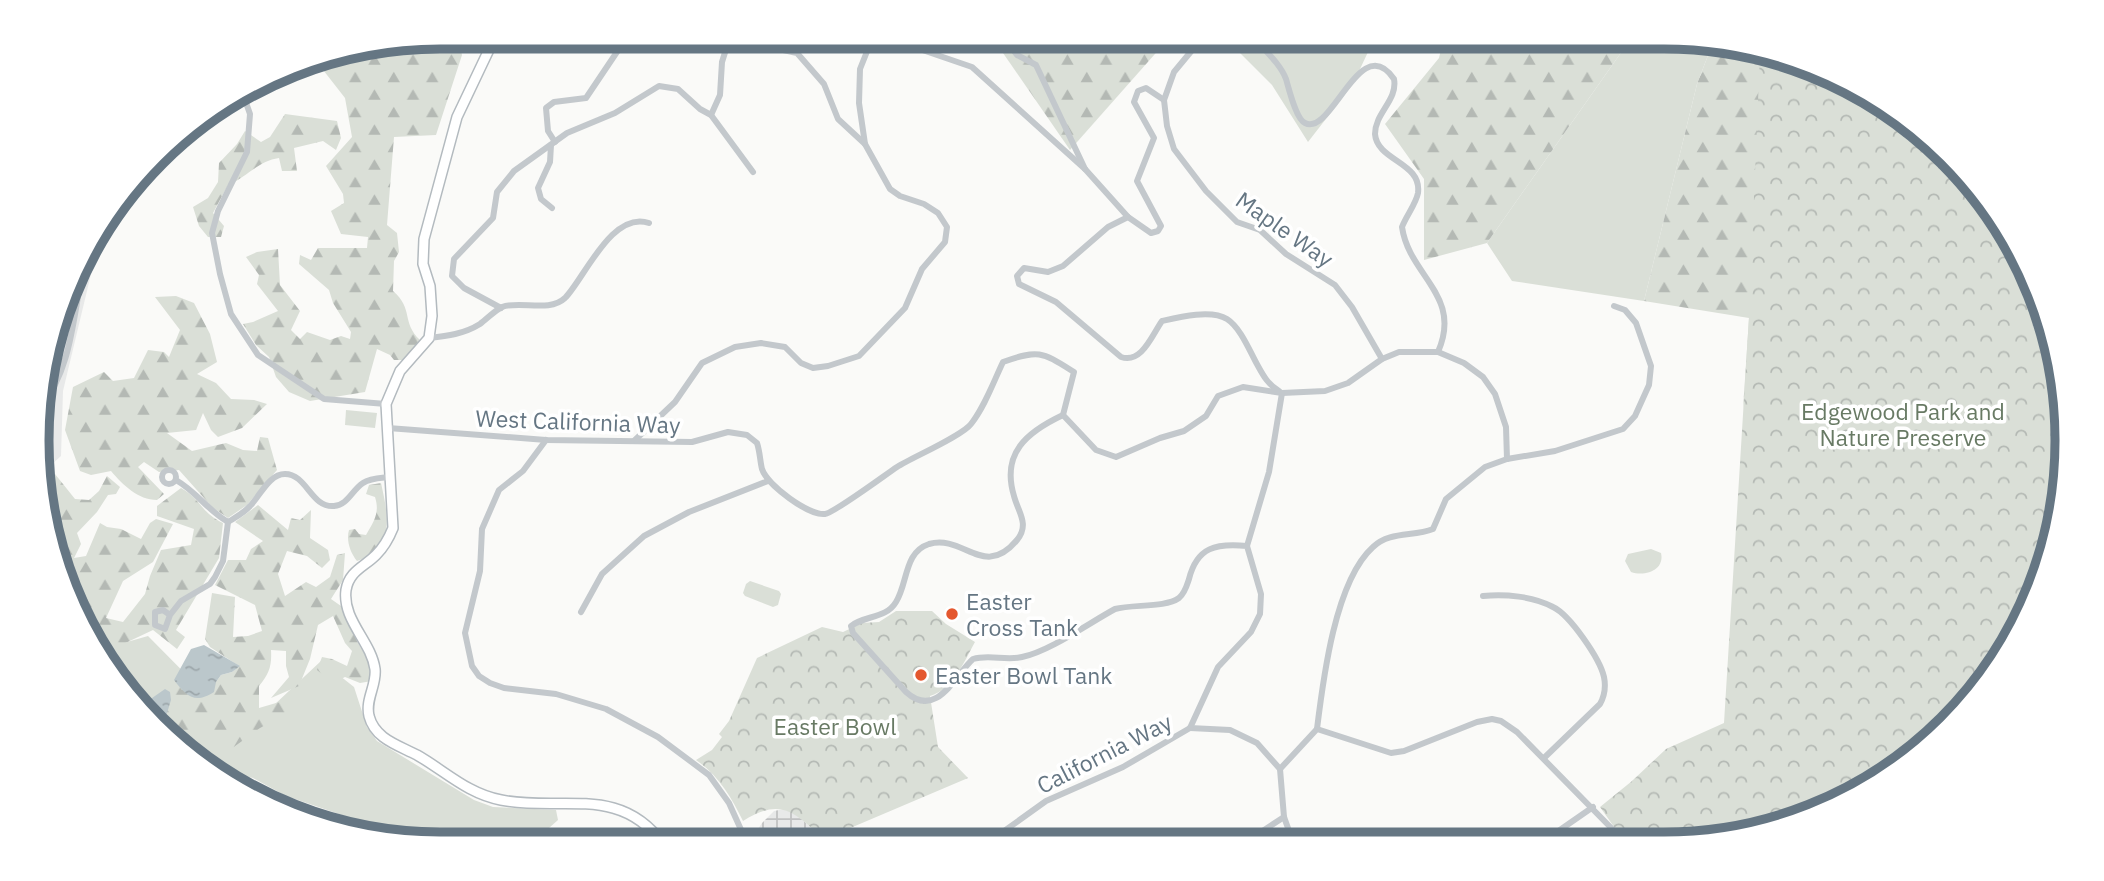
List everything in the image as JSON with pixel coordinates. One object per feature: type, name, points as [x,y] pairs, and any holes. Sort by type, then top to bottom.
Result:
[{"type":"street","points":[[489,49],[457,117],[424,239],[423,264],[430,286],[432,316],[429,338],[400,371],[386,404],[393,528],[376,555],[352,573],[346,588],[346,603],[352,621],[376,671],[368,699],[369,716],[380,736],[419,756],[466,788],[502,801],[597,804],[632,814],[645,822],[653,832]]},
{"type":"street","points":[[552,208],[541,199],[538,188],[550,162],[553,143],[548,131],[546,108],[554,102],[586,98],[619,49]]},
{"type":"street","points":[[711,115],[720,95],[722,62],[726,49]]},
{"type":"street","points":[[635,440],[676,402],[702,363],[735,347],[761,343],[785,347],[801,363],[813,368],[859,356],[905,308],[922,269],[944,242],[947,227],[938,213],[924,204],[900,196],[890,188],[865,144],[838,120],[824,85],[797,53],[776,49]]},
{"type":"street","points":[[865,144],[859,103],[860,69],[868,49]]},
{"type":"street","points":[[920,49],[972,67],[1085,169],[1128,217],[1147,232],[1160,229],[1159,220],[1137,181],[1154,138],[1134,102],[1138,91],[1146,88],[1164,100],[1174,72],[1193,49]]},
{"type":"street","points":[[1012,49],[1017,55],[1037,65],[1085,169]]},
{"type":"street","points":[[1263,49],[1282,71],[1295,107],[1306,124],[1311,124],[1330,111],[1353,79],[1367,69],[1385,69],[1394,79],[1393,95],[1376,124],[1376,139],[1384,150],[1409,170],[1417,183],[1416,200],[1402,227],[1408,247],[1437,293],[1443,310],[1444,332],[1438,352]]},
{"type":"street","points":[[649,223],[643,221],[626,226],[604,244],[563,300],[543,305],[502,307],[464,288],[452,276],[454,259],[493,218],[497,192],[514,171],[568,133],[615,113],[659,86],[678,89],[711,115],[753,172]]},
{"type":"street","name":"Maple Way","points":[[1164,100],[1167,126],[1174,149],[1206,191],[1237,222],[1259,230],[1286,254],[1335,285],[1352,306],[1382,359]]},
{"type":"street","points":[[245,101],[250,114],[245,160],[218,211],[212,233],[217,264],[231,314],[258,355],[324,399],[386,404]]},
{"type":"street","points":[[1128,217],[1108,227],[1063,266],[1048,272],[1024,268],[1017,276],[1019,284],[1056,302],[1121,357],[1127,359],[1134,358],[1142,351],[1161,321],[1184,315],[1226,318],[1236,328],[1269,385],[1282,393]]},
{"type":"street","points":[[52,390],[60,377],[68,352],[78,294]]},
{"type":"street","points":[[1280,769],[1317,729],[1323,680],[1339,612],[1356,568],[1373,546],[1394,534],[1421,534],[1433,529],[1446,499],[1485,467],[1507,459],[1555,451],[1623,429],[1635,416],[1644,401],[1651,366],[1636,323],[1625,310],[1614,306]]},
{"type":"street","points":[[429,338],[456,335],[478,326],[502,307]]},
{"type":"street","points":[[1063,415],[1096,450],[1116,457],[1160,438],[1184,432],[1206,416],[1218,396],[1243,387],[1282,393],[1325,391],[1348,383],[1382,359],[1399,352],[1438,352],[1464,362],[1483,377],[1495,394],[1506,427],[1507,459]]},
{"type":"street","points":[[581,612],[602,574],[644,536],[689,512],[768,481],[816,513],[824,515],[833,512],[902,464],[969,427],[984,404],[1003,362],[1024,355],[1045,354],[1074,372],[1063,415],[1032,431],[1013,454],[1010,480],[1024,523],[1022,532],[1010,547],[994,557],[975,555],[953,544],[928,544],[912,556],[898,599],[890,609],[884,614],[851,626],[856,637],[911,697],[934,699],[945,694],[973,659],[984,656],[1020,658],[1038,652],[1115,609],[1129,605],[1161,604],[1179,598],[1199,555],[1225,544],[1247,546],[1269,472],[1282,393]]},
{"type":"street","name":"West California Way","points":[[387,428],[546,439],[692,442],[728,432],[741,433],[757,443],[762,470],[768,481]]},
{"type":"street","points":[[546,439],[523,471],[499,490],[482,529],[480,571],[465,634],[472,666],[479,676],[490,683],[504,688],[556,694],[606,709],[657,737],[709,775],[729,803],[742,832]]},
{"type":"street","points":[[170,615],[181,601],[210,584],[223,561],[228,522],[250,507],[276,476],[293,476],[317,500],[327,506],[344,503],[364,482],[389,477]]},
{"type":"street","points":[[176,480],[191,489],[209,510],[228,522]]},
{"type":"street","name":"California Way","points":[[1003,832],[1046,801],[1123,767],[1190,728],[1218,667],[1251,632],[1260,614],[1261,594],[1247,546]]},
{"type":"street","points":[[1483,596],[1505,594],[1555,608],[1575,629],[1604,674],[1606,685],[1600,704],[1544,758]]},
{"type":"street","points":[[1317,729],[1391,753],[1404,751],[1477,722],[1492,719],[1508,725],[1616,832]]},
{"type":"street","points":[[1190,728],[1230,730],[1257,743],[1280,769],[1284,817],[1289,832]]},
{"type":"street","points":[[1557,832],[1593,807]]},
{"type":"street","points":[[1261,832],[1284,817]]},
{"type":"shaded area","points":[[96,255],[63,391],[61,456],[50,466],[52,389],[62,339]]},
{"type":"shaded area","points":[[784,809],[795,813],[816,832],[756,832],[774,811]]},
{"type":"green space","points":[[461,49],[462,55],[436,135],[394,137],[387,225],[397,233],[399,252],[394,261],[393,291],[403,304],[411,327],[420,340],[404,360],[394,360],[377,349],[365,392],[310,401],[289,392],[276,377],[269,357],[256,345],[243,324],[278,311],[257,284],[259,275],[246,257],[257,252],[278,249],[280,285],[300,311],[291,330],[300,339],[307,332],[330,340],[341,336],[350,339],[351,332],[333,303],[329,290],[299,264],[300,255],[311,260],[318,248],[367,248],[368,237],[341,234],[331,211],[344,203],[343,194],[326,166],[352,137],[345,98],[321,68],[389,52]]},
{"type":"green space","points":[[1000,49],[1159,49],[1070,150]]},
{"type":"green space","points":[[1236,49],[1369,49],[1353,84],[1308,142],[1272,85]]},
{"type":"green space","points":[[1441,49],[1624,49],[1487,243],[1424,260],[1424,179],[1385,124],[1439,58]]},
{"type":"green space","points":[[1624,49],[1709,52],[1697,84],[1644,301],[1512,281],[1487,243]]},
{"type":"green space","points":[[1709,52],[1765,62],[1791,71],[1743,409],[1749,318],[1644,301],[1697,84]]},
{"type":"green space","name":"Edgewood Park and Nature Preserve","points":[[1760,61],[1837,89],[1902,130],[1958,182],[2003,245],[2034,315],[2042,339],[2052,389],[2054,466],[2042,542],[2015,614],[1974,679],[1922,735],[1881,766],[1837,792],[1765,819],[1715,829],[1618,832],[1600,807],[1666,749],[1724,723],[1749,317]]},
{"type":"green space","points":[[285,114],[337,121],[341,138],[336,150],[323,141],[294,148],[297,171],[282,171],[279,158],[265,162],[228,185],[213,213],[224,226],[221,237],[208,237],[199,226],[193,207],[208,198],[218,182],[219,163],[245,131],[261,142],[270,137]]},
{"type":"green space","points":[[176,296],[194,303],[210,334],[217,362],[197,374],[216,383],[231,399],[254,400],[267,404],[242,428],[218,437],[211,430],[203,413],[196,430],[167,433],[192,451],[226,443],[243,450],[257,451],[260,437],[268,438],[277,470],[247,505],[228,518],[212,507],[179,470],[159,472],[144,462],[138,467],[164,494],[157,500],[137,495],[111,471],[91,475],[80,471],[65,430],[73,387],[104,372],[113,381],[134,378],[148,350],[164,352],[169,357],[180,330],[155,297]]},
{"type":"green space","points":[[346,410],[377,413],[375,428],[345,425]]},
{"type":"green space","points":[[55,474],[75,499],[89,500],[99,491],[107,476],[120,487],[116,494],[108,495],[97,512],[77,533],[81,544],[74,558],[86,556],[100,523],[141,539],[150,523],[156,519],[173,524],[153,562],[123,581],[106,618],[123,622],[145,594],[161,550],[191,545],[194,529],[157,516],[157,506],[181,488],[210,515],[223,523],[219,558],[176,630],[185,637],[177,649],[153,630],[110,650],[89,614],[70,566],[62,542],[51,477]]},
{"type":"green space","points":[[381,483],[387,519],[384,539],[370,556],[357,561],[349,546],[349,530],[355,529],[359,534],[366,535],[374,521],[377,508],[375,497],[366,494],[369,485]]},
{"type":"green space","points":[[258,505],[288,530],[291,518],[300,520],[311,510],[310,538],[328,550],[330,560],[322,568],[307,556],[287,551],[278,574],[285,596],[306,582],[316,587],[330,577],[337,555],[345,553],[343,580],[331,599],[341,606],[371,665],[372,681],[360,683],[345,677],[333,683],[317,670],[322,657],[347,666],[352,651],[345,643],[333,616],[318,625],[310,659],[299,686],[271,698],[289,677],[286,651],[271,650],[269,670],[259,686],[259,708],[293,698],[292,711],[260,728],[224,754],[217,747],[216,734],[207,726],[189,741],[165,718],[174,680],[182,690],[216,682],[221,675],[232,672],[239,666],[210,647],[205,639],[212,593],[235,597],[233,637],[262,631],[255,605],[215,585],[228,560],[246,560],[251,549],[263,541],[235,522]]},
{"type":"green space","points":[[1651,549],[1661,553],[1657,568],[1642,574],[1631,572],[1625,561],[1628,554]]},
{"type":"green space","points":[[750,581],[779,591],[781,594],[778,605],[773,607],[745,596],[743,593],[746,584]]},
{"type":"green space","name":"Easter Bowl","points":[[896,611],[932,611],[946,624],[975,642],[951,681],[930,696],[938,747],[968,778],[848,829],[834,832],[816,832],[801,819],[784,810],[766,810],[743,821],[724,787],[696,760],[712,750],[722,737],[719,734],[729,721],[757,658],[822,627],[843,632],[862,623],[879,622]]},
{"type":"green space","points":[[148,636],[244,733],[321,661],[354,687],[367,727],[377,741],[474,800],[493,807],[556,810],[558,820],[544,832],[389,829],[286,796],[253,778],[235,773],[182,735],[146,699],[108,647]]},
{"type":"water","points":[[204,645],[240,666],[221,675],[214,692],[196,698],[183,691],[174,680],[191,649]]},
{"type":"water","points":[[165,689],[170,692],[171,700],[165,718],[164,717],[148,701]]},
{"type":"place","name":"Easter Cross Tank","points":[[952,614]]},
{"type":"place","name":"Easter Bowl Tank","points":[[921,675]]}]
